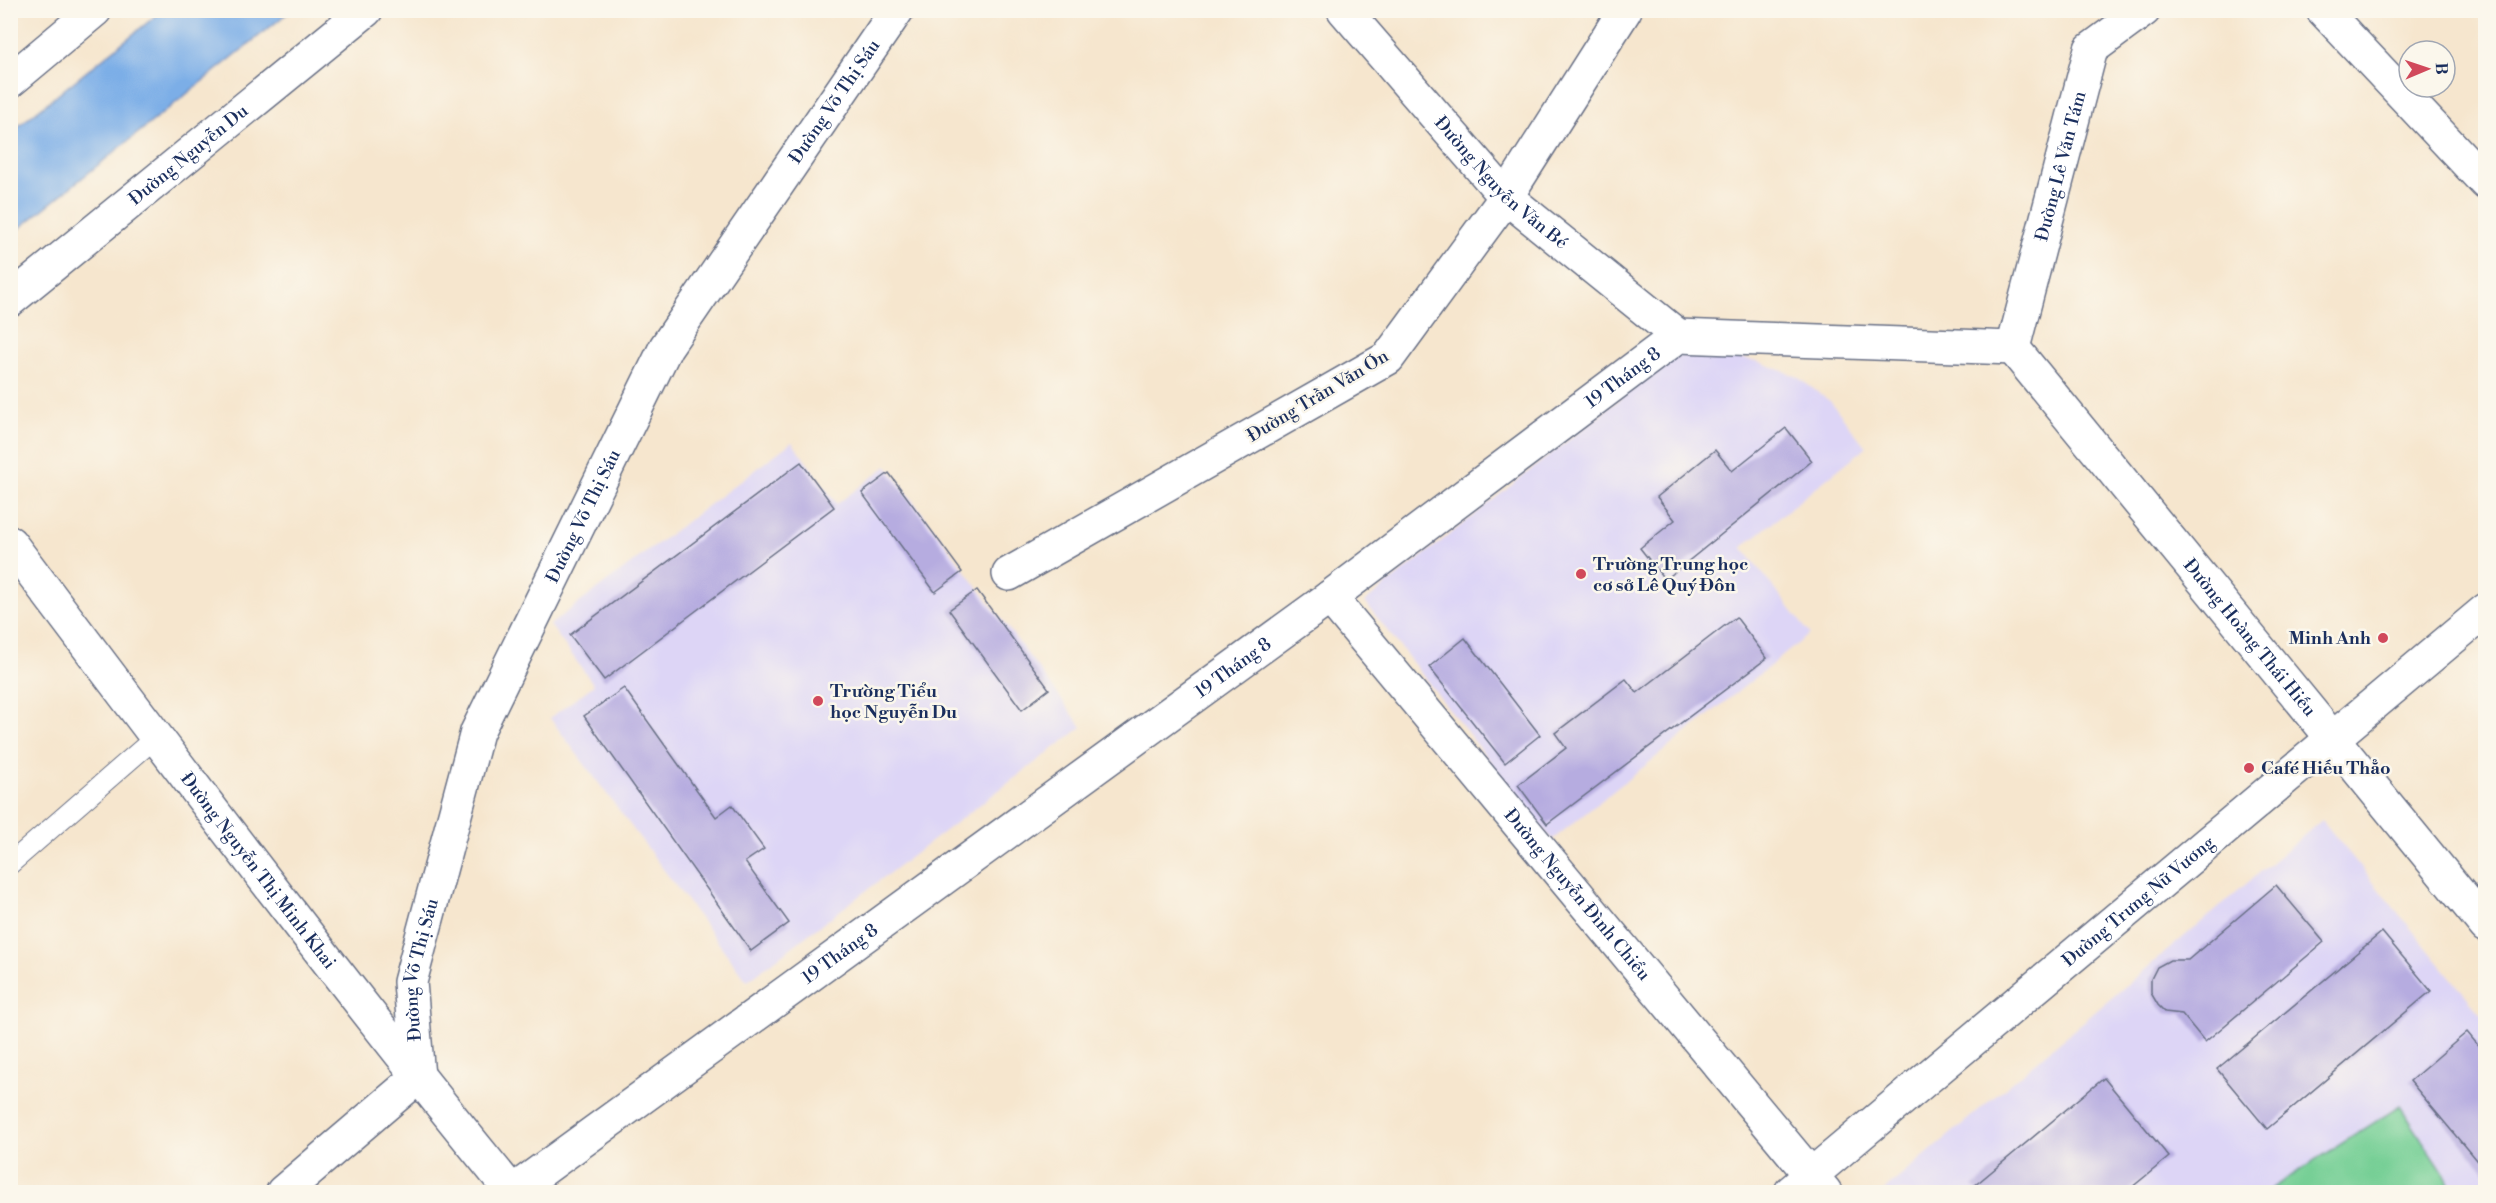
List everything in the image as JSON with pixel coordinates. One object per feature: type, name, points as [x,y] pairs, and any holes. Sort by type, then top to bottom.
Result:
[{"type":"street","points":[[10,81],[95,10]]},
{"type":"street","name":"Đường Nguyễn Du","points":[[10,300],[366,10]]},
{"type":"street","name":"Đường Võ Thị Sáu","points":[[418,1077],[410,982],[477,732],[666,347],[897,10]]},
{"type":"street","name":"Đường Nguyễn Văn Bé","points":[[1344,10],[1506,197],[1678,336]]},
{"type":"street","name":"Đường Trần Văn Ơn","points":[[1009,574],[1388,358],[1506,197],[1625,10]]},
{"type":"street","name":"Đường Lê Văn Tám","points":[[2013,348],[2091,49],[2144,10]]},
{"type":"street","points":[[2324,10],[2486,183]]},
{"type":"street","name":"19 Tháng 8","points":[[512,1192],[1330,597],[1678,336],[2013,348]]},
{"type":"street","name":"Đường Hoàng Thái Hiếu","points":[[2013,348],[2486,926]]},
{"type":"street","name":"Đường Nguyễn Thị Minh Khai","points":[[10,543],[418,1077],[512,1192]]},
{"type":"street","name":"Đường Nguyễn Đình Chiểu","points":[[1330,597],[1809,1187]]},
{"type":"street","name":"Đường Trưng Nữ Vương","points":[[1809,1187],[2332,738],[2486,609]]},
{"type":"street","points":[[282,1192],[418,1077]]},
{"type":"lane","points":[[10,864],[156,737]]},
{"type":"shaded area","name":"Trường Trung học cơ sở Lê Quý Đôn","points":[[1715,354],[1757,361],[1796,376],[1831,402],[1866,447],[1742,547],[1810,634],[1552,840],[1365,602],[1674,356]]},
{"type":"shaded area","name":"Trường Tiểu học Nguyễn Du","points":[[792,442],[837,504],[887,466],[1082,727],[747,981],[550,718],[594,685],[550,625]]},
{"type":"shaded area","points":[[2322,820],[2485,1019],[2485,1192],[1882,1192]]},
{"type":"green space","points":[[2400,1106],[2456,1192],[2266,1192]]},
{"type":"water","points":[[162,11],[290,11],[11,235],[11,132]]},
{"type":"building","points":[[1786,428],[1812,461],[1665,580],[1640,548],[1675,520],[1657,497],[1715,450],[1732,471]]},
{"type":"building","points":[[801,462],[834,507],[604,680],[570,635]]},
{"type":"building","points":[[889,473],[962,572],[935,592],[862,493]]},
{"type":"building","points":[[977,590],[1049,689],[1022,710],[949,610]]},
{"type":"building","points":[[1736,617],[1767,658],[1547,824],[1518,785],[1566,748],[1555,733],[1626,679],[1637,693]]},
{"type":"building","points":[[1465,638],[1540,735],[1505,763],[1429,667]]},
{"type":"building","points":[[624,688],[716,817],[732,805],[764,849],[745,862],[789,923],[751,951],[584,716]]},
{"type":"building","points":[[2276,885],[2324,942],[2205,1042],[2182,1014],[2165,1012],[2158,1005],[2151,993],[2151,979],[2157,967],[2170,960],[2188,960]]},
{"type":"building","points":[[2382,932],[2431,991],[2267,1129],[2217,1069]]},
{"type":"building","points":[[2467,1032],[2486,1055],[2486,1172],[2410,1081]]},
{"type":"building","points":[[2104,1078],[2169,1157],[2126,1192],[1978,1192],[1973,1187]]},
{"type":"place","name":"Trường Trung học cơ sở Lê Quý Đôn","points":[[1581,574]]},
{"type":"place","name":"Minh Anh","points":[[2383,638]]},
{"type":"place","name":"Trường Tiểu học Nguyễn Du","points":[[818,701]]},
{"type":"place","name":"Café Hiếu Thẳo","points":[[2249,768]]}]
